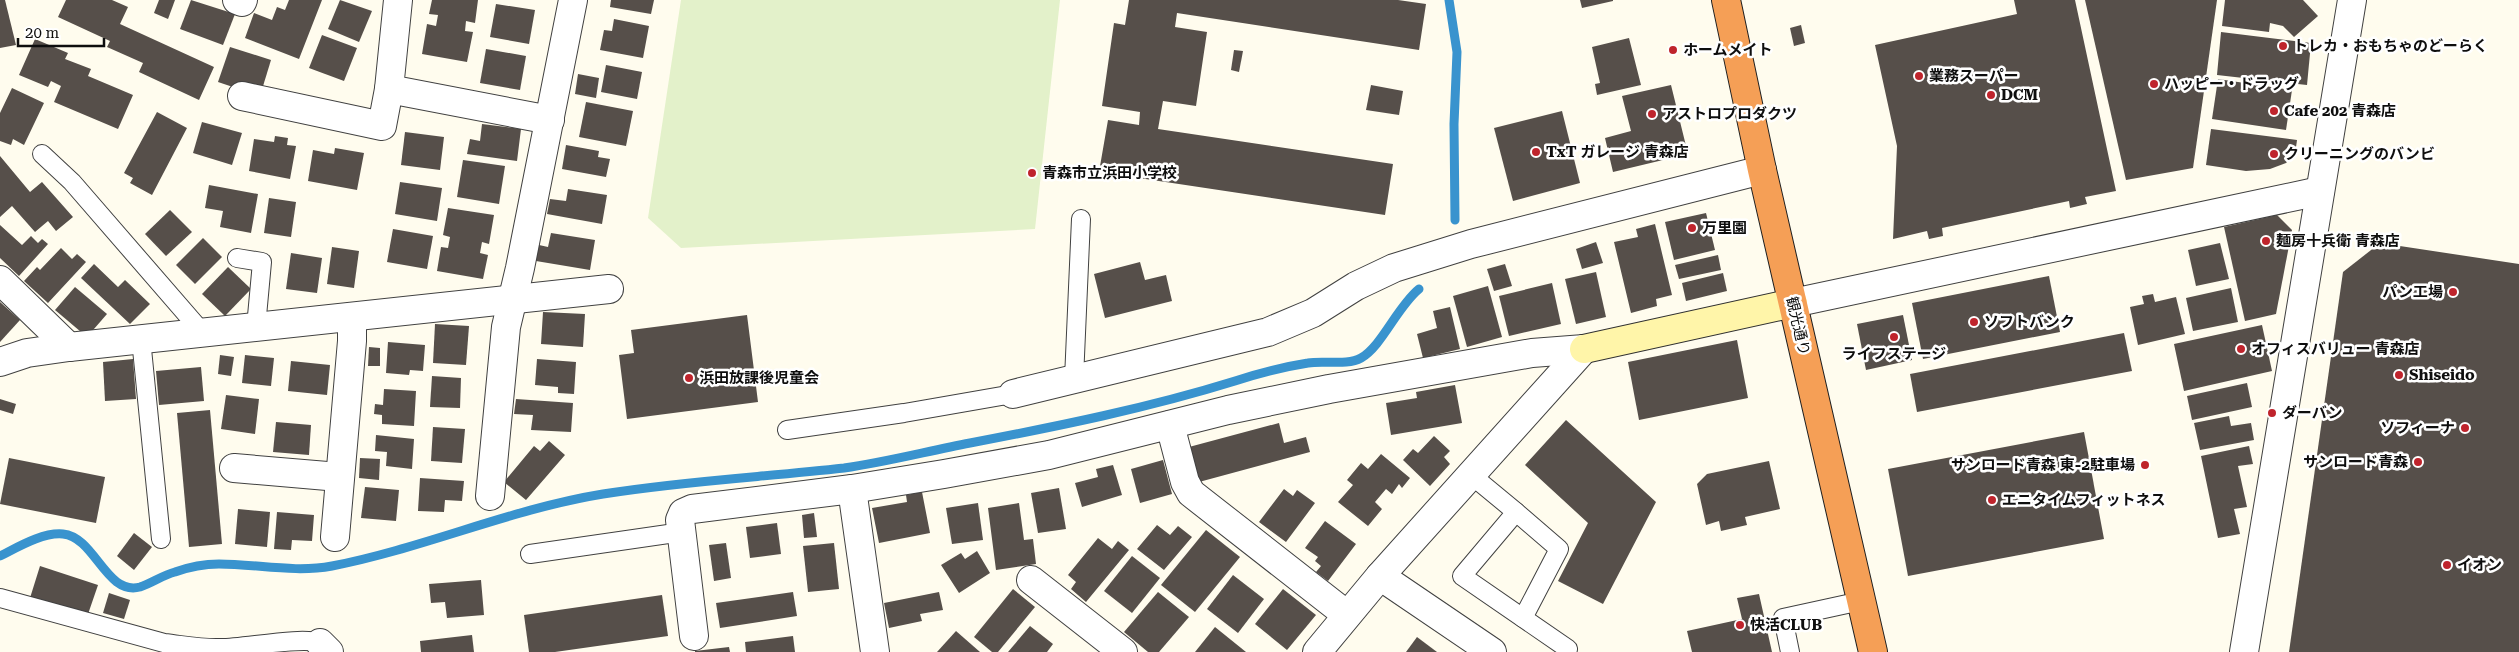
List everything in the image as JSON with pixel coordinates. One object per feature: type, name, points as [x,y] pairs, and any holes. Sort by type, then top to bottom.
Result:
[{"type":"highway","name":"観光通り","points":[[1726,0],[1762,170],[1872,652]]},
{"type":"street","points":[[237,0],[243,0]]},
{"type":"street","points":[[242,96],[382,126],[389,89],[398,0]]},
{"type":"street","points":[[490,496],[506,327],[514,299],[573,0]]},
{"type":"street","points":[[2244,652],[2352,0]]},
{"type":"street","points":[[389,89],[550,120]]},
{"type":"street","points":[[1013,394],[1268,332],[1313,313],[1356,286],[1394,268],[1471,244],[1762,170]]},
{"type":"street","points":[[694,636],[680,520],[683,513],[692,509],[852,489],[1049,455],[1228,410],[1329,389],[1532,352],[1584,348],[2320,191]]},
{"type":"street","points":[[0,280],[69,346]]},
{"type":"street","points":[[0,362],[27,353],[69,346],[609,289]]},
{"type":"street","points":[[335,537],[352,341],[352,317]]},
{"type":"street","points":[[1317,652],[1380,576],[1584,348]]},
{"type":"street","points":[[1170,425],[1185,482],[1191,493],[1347,615]]},
{"type":"street","points":[[234,468],[339,477]]},
{"type":"street","points":[[852,489],[875,652]]},
{"type":"street","points":[[1380,576],[1492,652]]},
{"type":"street","points":[[1031,580],[1123,652]]},
{"type":"lane","points":[[42,154],[72,182],[202,332]]},
{"type":"lane","points":[[1074,380],[1081,219]]},
{"type":"lane","points":[[236,258],[262,262],[256,327]]},
{"type":"lane","points":[[141,339],[161,539]]},
{"type":"lane","points":[[787,430],[904,413],[1013,394]]},
{"type":"lane","points":[[1470,474],[1559,549],[1523,618]]},
{"type":"lane","points":[[1516,512],[1462,576],[1568,649]]},
{"type":"lane","points":[[530,554],[682,532]]},
{"type":"lane","points":[[0,598],[164,643],[219,648],[302,640],[325,647]]},
{"type":"lane","points":[[1790,652],[1783,618],[1861,602]]},
{"type":"green space","points":[[681,0],[1060,0],[1035,229],[681,248],[648,218]]},
{"type":"building","points":[[0,0],[5,0],[16,45],[0,48]]},
{"type":"building","points":[[66,0],[112,0],[128,7],[120,24],[214,67],[199,100],[139,72],[143,63],[107,47],[110,41],[58,17]]},
{"type":"building","points":[[159,0],[175,0],[168,19],[154,13]]},
{"type":"building","points":[[191,0],[235,14],[223,45],[180,29]]},
{"type":"building","points":[[289,0],[322,0],[299,59],[245,38],[254,13],[272,20],[277,7],[285,10]]},
{"type":"building","points":[[340,0],[372,11],[359,42],[328,29]]},
{"type":"building","points":[[432,0],[478,0],[475,23],[466,21],[465,31],[473,32],[467,62],[422,54],[427,24],[436,26],[438,15],[429,14]]},
{"type":"building","points":[[611,0],[654,0],[651,14],[610,7]]},
{"type":"building","points":[[1129,0],[1398,0],[1426,4],[1419,50],[1177,13],[1175,27],[1207,32],[1196,106],[1163,101],[1158,129],[1393,164],[1385,215],[1099,172],[1108,120],[1139,125],[1140,112],[1102,106],[1114,23],[1125,25]]},
{"type":"building","points":[[1580,0],[1613,0],[1613,1],[1582,8]]},
{"type":"building","name":"DCM","points":[[2014,0],[2075,0],[2116,191],[2085,197],[2087,204],[2070,208],[2069,201],[1942,228],[1943,236],[1929,239],[1927,231],[1893,239],[1897,146],[1875,45],[2017,14]]},
{"type":"building","name":"ハッピー・ドラッグ","points":[[2085,0],[2217,0],[2193,168],[2126,180]]},
{"type":"building","points":[[2225,0],[2303,0],[2318,16],[2294,37],[2283,26],[2270,23],[2269,32],[2222,26]]},
{"type":"building","points":[[496,4],[535,10],[529,44],[490,37]]},
{"type":"building","points":[[614,19],[649,26],[643,58],[600,50],[604,30],[612,31]]},
{"type":"building","points":[[1801,25],[1805,43],[1794,46],[1790,28]]},
{"type":"building","points":[[2221,32],[2311,43],[2307,85],[2217,75]]},
{"type":"building","points":[[322,35],[357,48],[344,81],[309,68]]},
{"type":"building","points":[[1629,38],[1641,85],[1597,95],[1595,84],[1600,83],[1592,47]]},
{"type":"building","points":[[35,39],[68,53],[65,59],[91,69],[88,76],[133,95],[118,129],[54,102],[61,86],[51,81],[48,87],[19,75]]},
{"type":"building","points":[[230,47],[271,60],[260,96],[218,82]]},
{"type":"building","points":[[486,49],[526,56],[520,90],[480,83]]},
{"type":"building","points":[[1234,50],[1243,51],[1239,72],[1231,70]]},
{"type":"building","points":[[606,65],[642,72],[637,99],[601,92]]},
{"type":"building","points":[[578,74],[599,78],[596,98],[575,94]]},
{"type":"building","points":[[2218,79],[2292,90],[2286,130],[2212,119]]},
{"type":"building","points":[[1371,85],[1403,91],[1399,115],[1366,110]]},
{"type":"building","name":"アストロプロダクツ","points":[[1671,85],[1688,154],[1613,172],[1605,138],[1631,131],[1622,96]]},
{"type":"building","points":[[12,88],[44,103],[24,145],[13,139],[11,145],[0,141],[0,113]]},
{"type":"building","points":[[586,102],[633,111],[626,146],[579,137]]},
{"type":"building","points":[[1562,111],[1580,183],[1513,201],[1494,128]]},
{"type":"building","points":[[157,112],[187,128],[152,195],[130,183],[133,178],[124,173]]},
{"type":"building","points":[[202,122],[242,133],[232,165],[193,153]]},
{"type":"building","points":[[482,124],[521,129],[517,161],[467,154],[470,139],[480,141]]},
{"type":"building","points":[[2211,129],[2297,140],[2295,155],[2286,163],[2270,169],[2246,171],[2206,165]]},
{"type":"building","points":[[405,132],[444,137],[440,170],[401,165]]},
{"type":"building","points":[[275,136],[288,138],[287,145],[296,146],[290,179],[249,171],[254,139],[274,142]]},
{"type":"building","points":[[566,145],[599,151],[598,157],[610,159],[606,177],[562,169]]},
{"type":"building","points":[[335,148],[364,153],[357,190],[308,181],[313,150],[334,154]]},
{"type":"building","points":[[0,156],[30,192],[42,182],[73,217],[56,231],[48,221],[35,232],[12,206],[0,217]]},
{"type":"building","points":[[463,160],[505,166],[499,204],[457,197]]},
{"type":"building","points":[[400,182],[442,188],[437,221],[395,214]]},
{"type":"building","points":[[209,185],[258,194],[251,233],[220,227],[223,211],[205,208]]},
{"type":"building","points":[[568,189],[607,195],[602,224],[547,214],[550,199],[566,201]]},
{"type":"building","points":[[269,198],[296,202],[291,237],[264,233]]},
{"type":"building","points":[[448,208],[494,215],[489,244],[482,242],[480,253],[488,255],[483,279],[437,271],[441,247],[448,248],[450,237],[443,235]]},
{"type":"building","points":[[170,210],[192,232],[166,256],[145,234]]},
{"type":"building","points":[[1706,213],[1715,250],[1674,260],[1665,222]]},
{"type":"building","points":[[2277,215],[2292,230],[2276,314],[2245,321],[2224,227]]},
{"type":"building","points":[[1655,224],[1672,295],[1656,299],[1657,306],[1631,313],[1614,242],[1638,237],[1636,229]]},
{"type":"building","points":[[0,225],[22,245],[31,236],[38,243],[42,239],[48,244],[19,276],[0,258]]},
{"type":"building","points":[[393,229],[433,236],[427,269],[387,262]]},
{"type":"building","points":[[551,233],[595,240],[590,270],[536,261],[539,245],[548,247]]},
{"type":"building","points":[[203,238],[222,257],[195,284],[176,265]]},
{"type":"building","points":[[1596,242],[1603,263],[1582,269],[1576,249]]},
{"type":"building","points":[[2220,243],[2229,279],[2196,286],[2188,250]]},
{"type":"building","name":"サンロード青森","points":[[2380,243],[2519,264],[2519,652],[2289,652],[2343,272]]},
{"type":"building","points":[[332,247],[359,251],[354,288],[327,284]]},
{"type":"building","points":[[61,248],[72,259],[77,254],[86,262],[48,303],[24,281],[37,267],[40,270]]},
{"type":"building","points":[[291,253],[322,258],[317,293],[286,289]]},
{"type":"building","points":[[1718,255],[1721,270],[1679,279],[1675,265]]},
{"type":"building","points":[[1140,262],[1145,280],[1166,275],[1172,301],[1105,318],[1094,274]]},
{"type":"building","points":[[94,264],[118,287],[125,280],[150,304],[130,324],[81,278]]},
{"type":"building","points":[[1505,264],[1512,286],[1494,291],[1487,269]]},
{"type":"building","points":[[228,267],[251,289],[225,316],[202,294]]},
{"type":"building","points":[[1596,272],[1606,317],[1576,324],[1565,279]]},
{"type":"building","points":[[1723,273],[1727,291],[1686,301],[1682,283]]},
{"type":"building","points":[[2049,276],[2060,332],[1923,359],[1912,303]]},
{"type":"building","points":[[1552,283],[1561,324],[1509,336],[1499,296]]},
{"type":"building","points":[[1488,286],[1502,337],[1467,347],[1453,296]]},
{"type":"building","points":[[75,287],[107,314],[87,337],[55,310]]},
{"type":"building","points":[[2231,288],[2238,322],[2193,331],[2186,298]]},
{"type":"building","points":[[2153,294],[2155,302],[2176,297],[2185,334],[2138,345],[2130,307],[2144,304],[2142,296]]},
{"type":"building","points":[[0,302],[20,320],[0,342]]},
{"type":"building","points":[[1450,307],[1460,349],[1423,358],[1417,334],[1437,328],[1433,311]]},
{"type":"building","points":[[543,312],[585,314],[583,347],[541,344]]},
{"type":"building","name":"浜田放課後児童会","points":[[747,315],[758,402],[627,419],[619,355],[634,353],[631,330]]},
{"type":"building","points":[[1903,315],[1912,360],[1866,370],[1857,324]]},
{"type":"building","points":[[435,324],[469,326],[466,365],[433,363]]},
{"type":"building","points":[[2262,325],[2272,371],[2184,391],[2174,344]]},
{"type":"building","points":[[2124,333],[2132,371],[1917,412],[1910,374]]},
{"type":"building","points":[[1737,340],[1748,398],[1639,420],[1628,362]]},
{"type":"building","points":[[388,342],[425,345],[423,371],[410,370],[409,375],[386,373]]},
{"type":"building","points":[[369,347],[380,348],[380,366],[368,366]]},
{"type":"building","points":[[220,355],[234,357],[231,376],[218,374]]},
{"type":"building","points":[[245,355],[274,358],[271,386],[242,383]]},
{"type":"building","points":[[133,359],[136,399],[105,401],[103,362]]},
{"type":"building","points":[[537,359],[576,362],[574,394],[558,393],[558,387],[535,385]]},
{"type":"building","points":[[291,361],[330,365],[327,395],[288,391]]},
{"type":"building","points":[[201,367],[204,401],[159,405],[156,371]]},
{"type":"building","points":[[432,376],[461,378],[460,408],[430,407]]},
{"type":"building","points":[[2247,383],[2252,407],[2192,420],[2187,396]]},
{"type":"building","points":[[1455,385],[1462,423],[1391,435],[1386,403],[1417,398],[1416,392]]},
{"type":"building","points":[[384,389],[416,391],[414,426],[382,424],[382,415],[374,414],[375,404],[383,405]]},
{"type":"building","points":[[226,395],[259,399],[255,434],[221,429]]},
{"type":"building","points":[[0,399],[16,404],[13,414],[0,410]]},
{"type":"building","points":[[516,399],[573,403],[571,432],[531,430],[533,415],[514,414]]},
{"type":"building","points":[[210,410],[222,544],[189,547],[177,413]]},
{"type":"building","points":[[2229,416],[2231,426],[2251,423],[2254,440],[2200,450],[2194,423]]},
{"type":"building","points":[[1566,420],[1656,502],[1603,604],[1558,581],[1588,523],[1525,465]]},
{"type":"building","points":[[276,422],[311,425],[309,455],[273,452]]},
{"type":"building","points":[[1279,423],[1284,443],[1306,437],[1310,452],[1199,482],[1189,447]]},
{"type":"building","points":[[433,427],[465,429],[462,463],[431,461]]},
{"type":"building","points":[[2084,432],[2104,539],[1908,576],[1888,469]]},
{"type":"building","points":[[376,435],[414,439],[412,469],[386,466],[387,452],[375,451]]},
{"type":"building","points":[[1434,436],[1450,451],[1444,457],[1450,464],[1430,486],[1403,460],[1413,449],[1418,453]]},
{"type":"building","points":[[549,441],[565,455],[526,500],[504,482],[534,446],[540,451]]},
{"type":"building","points":[[2249,446],[2253,464],[2238,466],[2247,507],[2234,509],[2240,534],[2218,538],[2201,456]]},
{"type":"building","points":[[1381,454],[1410,478],[1402,488],[1399,484],[1392,494],[1386,489],[1375,502],[1382,509],[1368,526],[1338,502],[1353,485],[1347,480],[1361,463],[1368,469]]},
{"type":"building","points":[[9,458],[105,477],[96,523],[0,504]]},
{"type":"building","points":[[360,458],[380,459],[379,480],[359,478]]},
{"type":"building","points":[[1163,460],[1172,494],[1140,503],[1131,469]]},
{"type":"building","points":[[1769,461],[1780,509],[1745,517],[1747,525],[1721,531],[1719,521],[1706,525],[1697,484],[1707,474]]},
{"type":"building","points":[[1113,465],[1122,495],[1082,507],[1075,483],[1098,477],[1096,469]]},
{"type":"building","points":[[420,478],[464,481],[462,501],[445,500],[444,512],[418,511]]},
{"type":"building","points":[[365,487],[399,490],[396,521],[361,518]]},
{"type":"building","points":[[1059,488],[1066,529],[1038,533],[1031,493]]},
{"type":"building","points":[[1284,489],[1293,496],[1297,490],[1315,503],[1286,542],[1259,522]]},
{"type":"building","points":[[922,492],[930,533],[879,543],[872,508],[907,502],[906,495]]},
{"type":"building","points":[[978,503],[983,540],[952,544],[946,508]]},
{"type":"building","points":[[1019,503],[1024,540],[1033,539],[1036,564],[996,570],[988,508]]},
{"type":"building","points":[[238,509],[270,512],[267,547],[235,544]]},
{"type":"building","points":[[277,512],[314,515],[312,541],[292,540],[291,550],[274,549]]},
{"type":"building","points":[[814,513],[817,537],[804,538],[802,515]]},
{"type":"building","points":[[1325,521],[1356,544],[1328,581],[1316,572],[1321,566],[1315,561],[1318,557],[1305,548]]},
{"type":"building","points":[[777,523],[781,554],[750,558],[746,527]]},
{"type":"building","points":[[1157,525],[1170,535],[1178,526],[1192,537],[1164,570],[1137,549]]},
{"type":"building","points":[[1206,530],[1240,557],[1195,612],[1161,585]]},
{"type":"building","points":[[134,533],[152,547],[134,570],[117,556]]},
{"type":"building","points":[[1098,538],[1112,549],[1118,541],[1129,550],[1086,602],[1071,589],[1076,582],[1068,575]]},
{"type":"building","points":[[726,543],[731,578],[714,581],[709,545]]},
{"type":"building","points":[[834,543],[839,589],[808,592],[803,546]]},
{"type":"building","points":[[977,551],[990,573],[959,593],[941,565],[961,553],[965,559]]},
{"type":"building","points":[[1132,556],[1160,578],[1132,613],[1104,591]]},
{"type":"building","points":[[40,566],[98,585],[87,617],[30,598]]},
{"type":"building","points":[[1233,575],[1264,599],[1238,633],[1207,609]]},
{"type":"building","points":[[481,580],[484,615],[447,618],[445,602],[431,603],[429,584]]},
{"type":"building","points":[[1013,589],[1035,607],[998,652],[992,652],[974,637]]},
{"type":"building","points":[[1283,589],[1316,615],[1287,650],[1255,624]]},
{"type":"building","points":[[793,592],[797,616],[720,628],[716,603]]},
{"type":"building","points":[[939,592],[943,610],[920,614],[922,621],[889,628],[884,603]]},
{"type":"building","points":[[1158,592],[1189,617],[1159,652],[1148,652],[1124,632]]},
{"type":"building","points":[[109,593],[130,600],[124,619],[103,613]]},
{"type":"building","name":"快活CLUB","points":[[1759,594],[1772,652],[1692,652],[1687,631],[1742,619],[1737,598]]},
{"type":"building","points":[[662,595],[668,636],[555,652],[529,652],[524,615]]},
{"type":"building","points":[[1030,626],[1053,644],[1047,652],[1008,652]]},
{"type":"building","points":[[1215,627],[1246,652],[1195,652]]},
{"type":"building","points":[[956,631],[980,652],[937,652]]},
{"type":"building","points":[[472,635],[474,652],[421,652],[420,641]]},
{"type":"building","points":[[793,636],[795,652],[746,652],[745,642]]},
{"type":"building","points":[[1417,637],[1437,652],[1406,652]]},
{"type":"building","points":[[729,647],[730,652],[695,652],[695,651]]},
{"type":"waterway","points":[[1449,0],[1457,52],[1454,124],[1455,220]]},
{"type":"waterway","points":[[0,556],[47,535],[63,534],[74,538],[84,545],[109,575],[118,583],[128,587],[140,587],[171,573],[191,567],[208,565],[233,564],[304,569],[332,566],[400,549],[535,509],[603,494],[860,466],[1103,416],[1169,400],[1289,366],[1314,362],[1349,362],[1361,358],[1376,345],[1404,306],[1419,289]]},
{"type":"place","name":"トレカ・おもちゃのどーらく","points":[[2283,46]]},
{"type":"place","name":"ホームメイト","points":[[1673,50]]},
{"type":"place","name":"業務スーパー","points":[[1919,76]]},
{"type":"place","name":"ハッピー・ドラッグ","points":[[2154,84]]},
{"type":"place","name":"DCM","points":[[1991,95]]},
{"type":"place","name":"Cafe 202 青森店","points":[[2274,111]]},
{"type":"place","name":"アストロプロダクツ","points":[[1652,114]]},
{"type":"place","name":"TxT ガレージ 青森店","points":[[1536,152]]},
{"type":"place","name":"クリーニングのバンビ","points":[[2274,154]]},
{"type":"place","name":"青森市立浜田小学校","points":[[1032,173]]},
{"type":"place","name":"万里園","points":[[1692,228]]},
{"type":"place","name":"麺房十兵衛 青森店","points":[[2266,241]]},
{"type":"place","name":"パン工場","points":[[2453,292]]},
{"type":"place","name":"ソフトバンク","points":[[1974,322]]},
{"type":"place","name":"ライフステージ","points":[[1894,337]]},
{"type":"place","name":"オフィスバリュー 青森店","points":[[2241,349]]},
{"type":"place","name":"Shiseido","points":[[2399,375]]},
{"type":"place","name":"浜田放課後児童会","points":[[689,378]]},
{"type":"place","name":"ダーバン","points":[[2272,413]]},
{"type":"place","name":"ソフィーナ","points":[[2465,428]]},
{"type":"place","name":"サンロード青森","points":[[2418,462]]},
{"type":"place","name":"サンロード青森 東-2駐車場","points":[[2145,465]]},
{"type":"place","name":"エニタイムフィットネス","points":[[1992,500]]},
{"type":"place","name":"イオン","points":[[2447,565]]},
{"type":"place","name":"快活CLUB","points":[[1740,625]]}]
